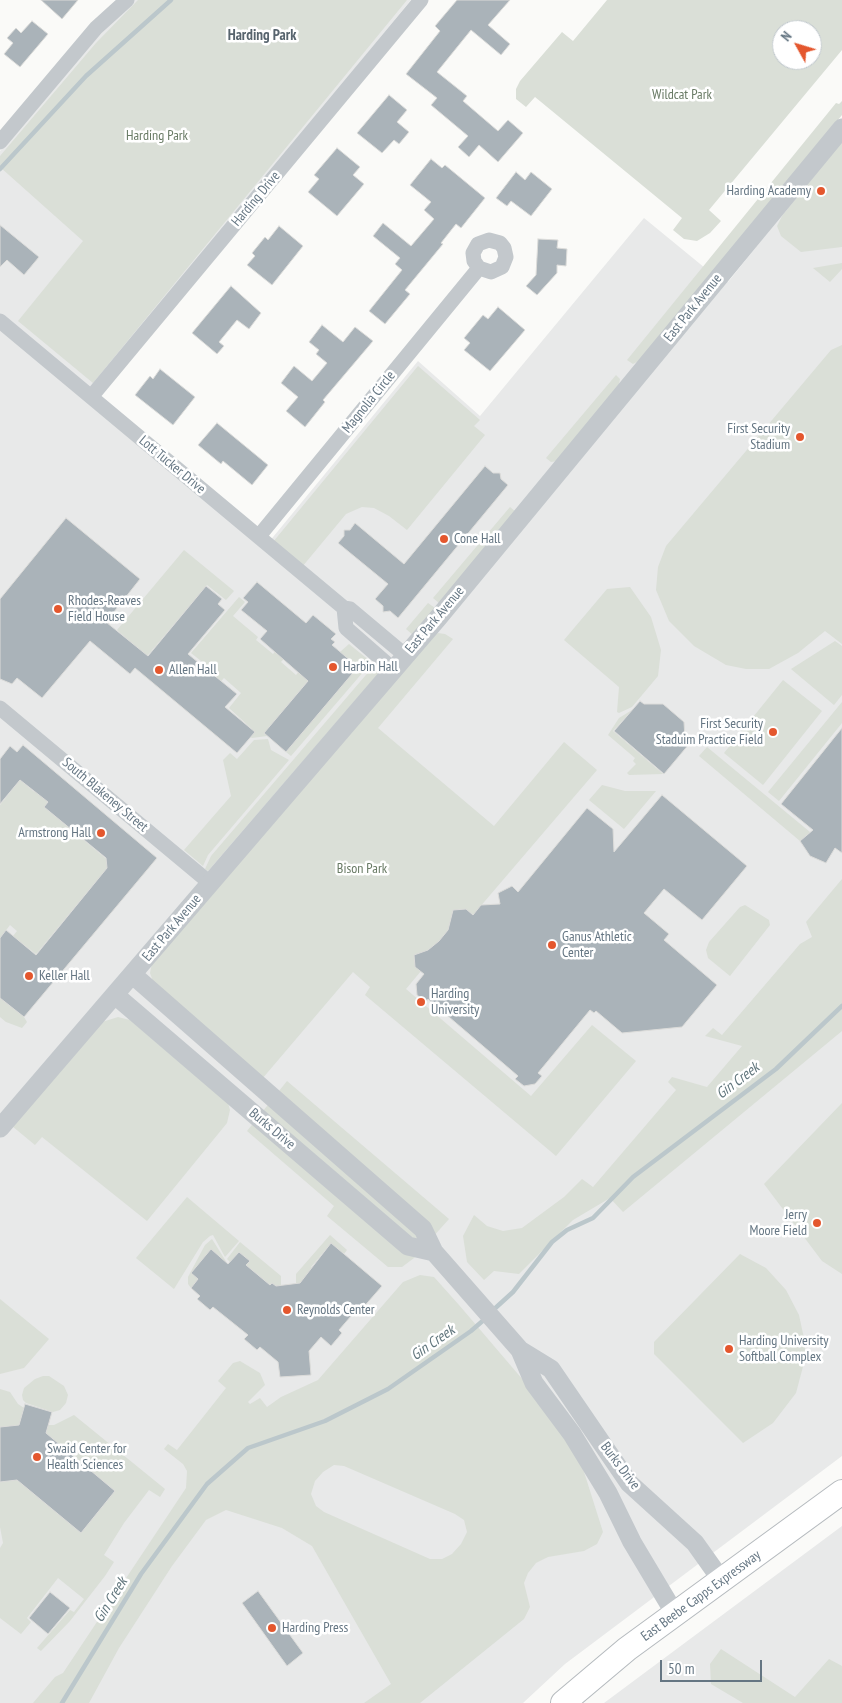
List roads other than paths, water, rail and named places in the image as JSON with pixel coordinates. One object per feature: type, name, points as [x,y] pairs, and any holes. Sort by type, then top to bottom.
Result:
[{"type":"main road","name":"East Beebe Capps Expressway","points":[[563,1703],[626,1649],[842,1492]]},
{"type":"street","points":[[0,142],[96,28],[127,0]]},
{"type":"street","name":"Harding Drive","points":[[91,398],[421,0]]},
{"type":"street","name":"East Park Avenue","points":[[0,1128],[400,663],[842,128]]},
{"type":"street","name":"Magnolia Circle","points":[[259,536],[478,268]]},
{"type":"street","name":"Lott Tucker Drive","points":[[0,322],[259,536],[400,663]]},
{"type":"street","name":"South Blakeney Street","points":[[0,708],[210,882]]},
{"type":"street","name":"Burks Drive","points":[[133,975],[423,1229],[434,1252],[520,1350],[534,1383],[572,1434],[603,1484],[632,1542],[675,1614]]},
{"type":"street","name":"Burks Drive","points":[[115,995],[408,1246],[434,1252]]},
{"type":"street","name":"Burks Drive","points":[[520,1350],[551,1369],[629,1483],[695,1543],[722,1581]]},
{"type":"waterway","points":[[0,169],[86,76],[171,0]]},
{"type":"waterway","name":"Gin Creek","points":[[491,1312],[513,1292],[552,1242],[567,1230],[593,1218],[633,1177],[776,1069],[842,1006]]},
{"type":"waterway","name":"Gin Creek","points":[[62,1703],[141,1574],[207,1484],[248,1448],[325,1421],[388,1389],[471,1331],[486,1318]]},
{"type":"place","name":"Harding Academy","points":[[821,191]]},
{"type":"place","name":"First Security Stadium","points":[[800,437]]},
{"type":"place","name":"Cone Hall","points":[[444,539]]},
{"type":"place","name":"Rhodes-Reaves Field House","points":[[58,609]]},
{"type":"place","name":"Harbin Hall","points":[[333,667]]},
{"type":"place","name":"Allen Hall","points":[[159,670]]},
{"type":"place","name":"First Security Staduim Practice Field","points":[[773,732]]},
{"type":"place","name":"Armstrong Hall","points":[[101,833]]},
{"type":"place","name":"Ganus Athletic Center","points":[[552,945]]},
{"type":"place","name":"Keller Hall","points":[[29,976]]},
{"type":"place","name":"Harding University","points":[[421,1002]]},
{"type":"place","name":"Jerry Moore Field","points":[[817,1223]]},
{"type":"place","name":"Reynolds Center","points":[[287,1310]]},
{"type":"place","name":"Harding University Softball Complex","points":[[729,1349]]},
{"type":"place","name":"Swaid Center for Health Sciences","points":[[37,1457]]},
{"type":"place","name":"Harding Press","points":[[272,1628]]},
{"type":"district","name":"Harding Park","points":[[262,36]]},
{"type":"park label","name":"Wildcat Park","points":[[682,95]]},
{"type":"park label","name":"Bison Park","points":[[362,869]]}]
